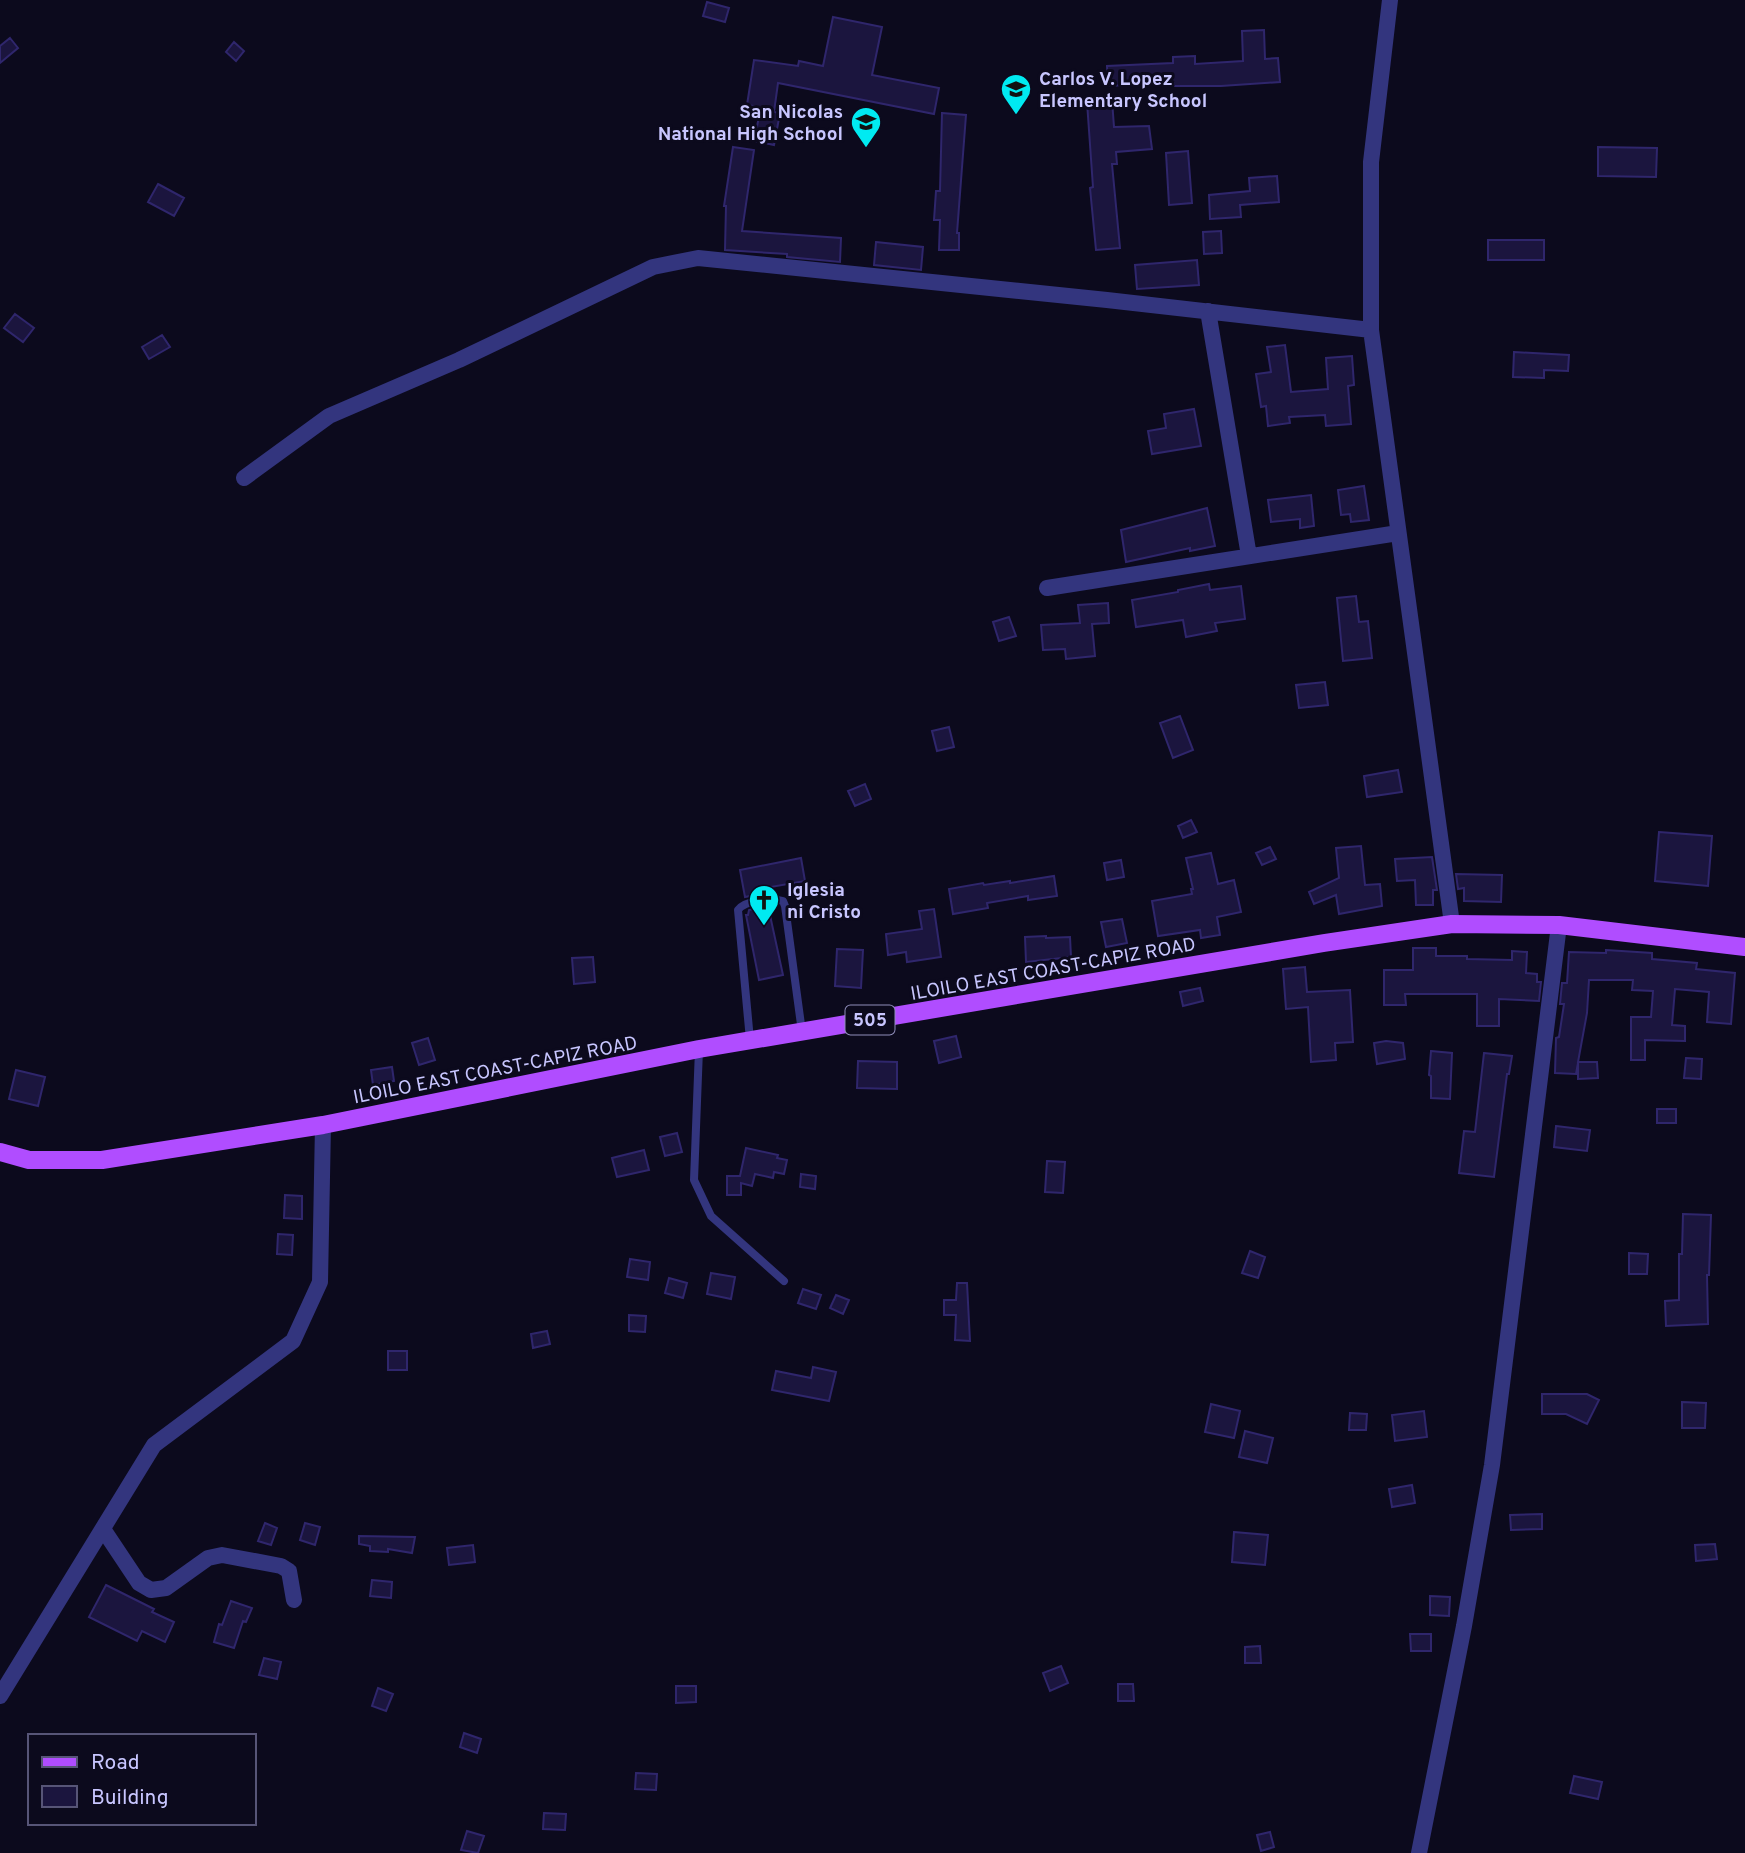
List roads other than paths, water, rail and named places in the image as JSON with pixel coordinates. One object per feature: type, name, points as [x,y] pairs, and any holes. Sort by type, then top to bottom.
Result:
[{"type":"main road","name":"ILOILO EAST COAST-CAPIZ ROAD","points":[[0,1152],[29,1160],[102,1160],[323,1125],[699,1049],[1310,945],[1451,924],[1559,925],[1745,947]]},
{"type":"street","points":[[1390,0],[1371,162],[1371,330],[1451,924]]},
{"type":"street","points":[[244,478],[329,416],[459,360],[653,267],[698,258],[1371,330]]},
{"type":"street","points":[[1208,312],[1249,556]]},
{"type":"street","points":[[1047,588],[1398,533]]},
{"type":"street","points":[[1419,1853],[1464,1626],[1492,1465],[1559,925]]},
{"type":"street","points":[[0,1696],[154,1445],[293,1341],[320,1282],[323,1125]]},
{"type":"street","points":[[103,1529],[139,1583],[151,1590],[166,1588],[208,1558],[222,1555],[281,1566],[289,1571],[294,1600]]},
{"type":"lane","points":[[750,1041],[738,910],[740,905],[745,904],[777,899],[783,901],[803,1032]]},
{"type":"lane","points":[[699,1049],[694,1180],[711,1216],[784,1281]]},
{"type":"place","name":"Carlos V. Lopez Elementary School","points":[[1016,116]]},
{"type":"place","name":"San Nicolas National High School","points":[[866,149]]},
{"type":"place","name":"Iglesia ni Cristo","points":[[764,927]]}]
